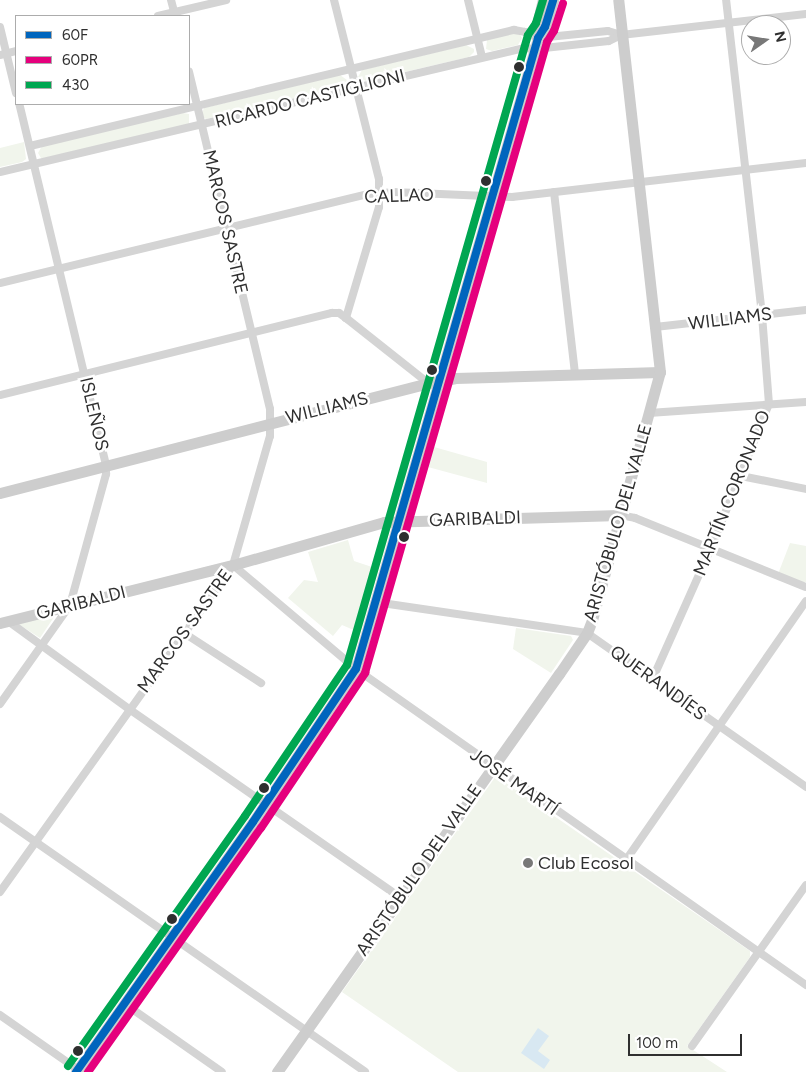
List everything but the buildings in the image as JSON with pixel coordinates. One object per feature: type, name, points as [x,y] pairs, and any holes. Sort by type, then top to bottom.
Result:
[{"type":"street","points":[[171,0],[174,14],[226,0]]},
{"type":"street","points":[[334,0],[379,179],[380,193],[379,207],[346,318]]},
{"type":"street","points":[[468,0],[482,57]]},
{"type":"street","points":[[537,44],[537,25],[543,0]]},
{"type":"street","points":[[0,1015],[78,1071],[265,804],[356,669],[399,522],[433,382],[492,197],[537,44],[545,27],[553,0]]},
{"type":"street","name":"ARISTÓBULO DEL VALLE","points":[[277,1072],[587,633],[660,372],[618,0]]},
{"type":"street","name":"MARTÍN CORONADO","points":[[653,678],[711,548],[769,404],[762,315],[726,0]]},
{"type":"street","name":"RICARDO CASTIGLIONI","points":[[0,172],[537,44],[608,31],[621,35],[806,14]]},
{"type":"street","points":[[0,27],[3,54],[15,90]]},
{"type":"street","name":"RICARDO CASTIGLIONI","points":[[30,146],[514,30],[525,32],[537,44]]},
{"type":"street","name":"MARCOS SASTRE","points":[[0,892],[233,565],[270,436],[270,409],[190,76]]},
{"type":"street","name":"ISLEÑOS","points":[[0,704],[70,605],[106,474],[106,465],[85,374],[19,105]]},
{"type":"street","name":"CALLAO","points":[[0,284],[367,194],[512,197],[806,163]]},
{"type":"street","points":[[554,192],[575,374]]},
{"type":"street","name":"WILLIAMS","points":[[655,328],[806,310]]},
{"type":"street","points":[[0,395],[332,313],[339,313],[433,382]]},
{"type":"street","name":"WILLIAMS","points":[[0,493],[433,382],[455,378],[660,372]]},
{"type":"street","points":[[649,413],[806,402]]},
{"type":"street","points":[[741,476],[806,489]]},
{"type":"street","name":"GARIBALDI","points":[[4,622],[233,565],[384,522],[620,515],[635,518],[804,585]]},
{"type":"street","name":"JOSÉ MARTÍ","points":[[233,565],[356,669],[806,985]]},
{"type":"street","points":[[626,860],[806,601]]},
{"type":"street","name":"QUERANDÍES","points":[[376,602],[587,633],[806,787]]},
{"type":"street","points":[[4,622],[401,898]]},
{"type":"street","points":[[184,633],[261,683]]},
{"type":"street","points":[[0,816],[365,1072]]},
{"type":"street","points":[[692,1046],[806,885]]},
{"type":"street","points":[[125,1004],[222,1072]]},
{"type":"shaded area","points":[[514,32],[522,38],[518,45],[492,51],[486,49],[487,40]]},
{"type":"shaded area","points":[[466,45],[474,49],[474,52],[469,57],[366,81],[358,77],[362,70]]},
{"type":"shaded area","points":[[340,75],[347,80],[343,87],[206,119],[201,116],[204,108]]},
{"type":"shaded area","points":[[183,113],[189,114],[189,124],[45,158],[41,158],[38,153],[42,146]]},
{"type":"shaded area","points":[[24,142],[26,159],[22,162],[0,167],[0,148]]},
{"type":"shaded area","points":[[434,447],[487,462],[487,483],[428,467]]},
{"type":"shaded area","points":[[348,540],[354,561],[375,568],[356,631],[342,625],[333,636],[288,598],[304,580],[318,582],[308,552]]},
{"type":"shaded area","points":[[790,543],[806,546],[806,582],[800,583],[778,574]]},
{"type":"shaded area","points":[[58,611],[40,638],[17,623]]},
{"type":"shaded area","points":[[516,628],[571,636],[573,640],[551,673],[513,649]]},
{"type":"shaded area","name":"Club Ecosol","points":[[496,776],[750,951],[750,957],[687,1046],[727,1072],[458,1072],[342,992]]},
{"type":"shaded area","points":[[538,1028],[549,1036],[538,1051],[550,1060],[544,1069],[521,1053]]},
{"type":"transit line","name":"430","points":[[68,1066],[245,816],[347,665],[528,35],[536,23],[543,0]]},
{"type":"transit line","name":"60F","points":[[76,1072],[253,822],[356,669],[538,38],[545,27],[553,0]]},
{"type":"transit line","name":"60PR","points":[[88,1072],[261,828],[365,673],[547,42],[554,31],[563,3]]},
{"type":"place","name":"Club Ecosol","points":[[528,863]]}]
